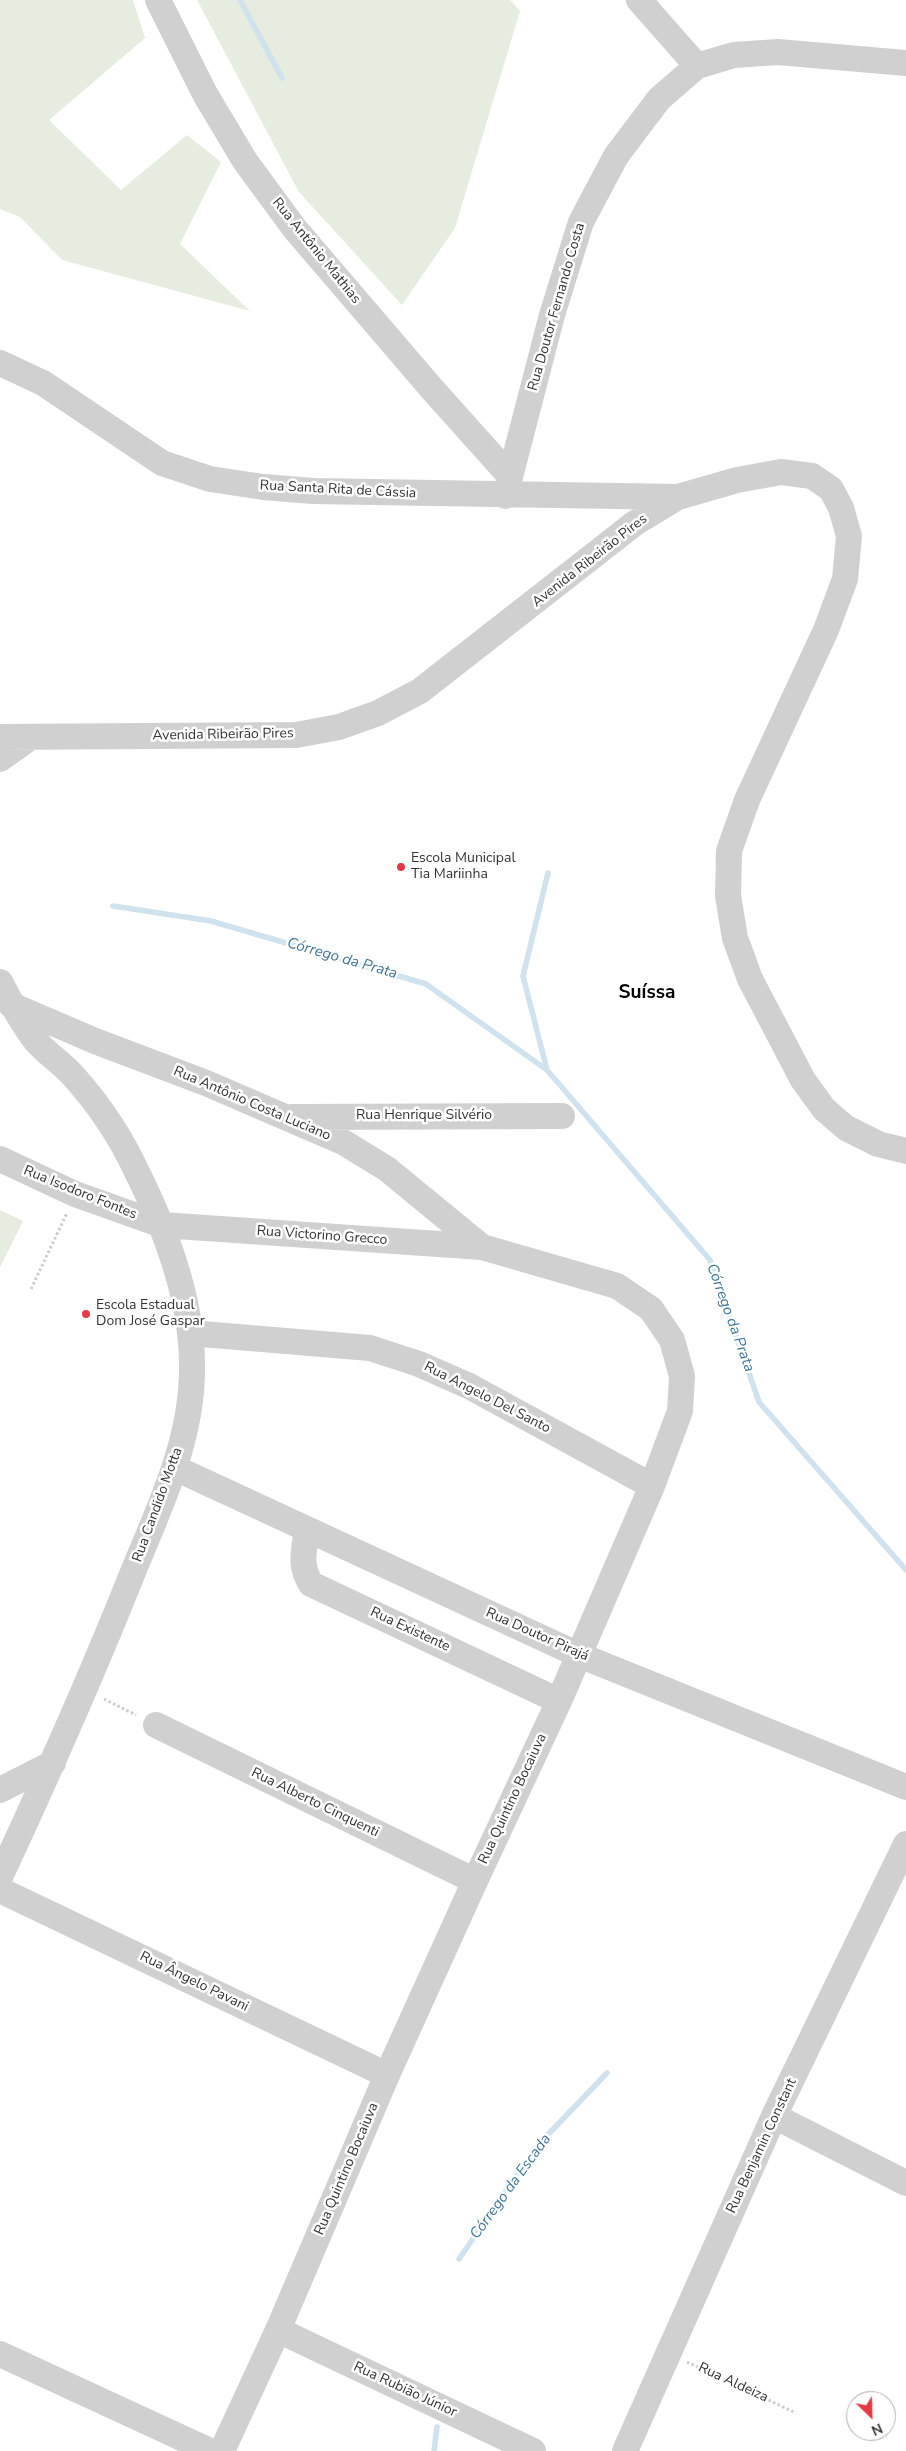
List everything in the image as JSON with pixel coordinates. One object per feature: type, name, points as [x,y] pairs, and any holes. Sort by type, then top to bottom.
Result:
[{"type":"street","name":"Rua Antônio Mathias","points":[[158,0],[205,94],[245,161],[295,229],[432,389],[508,486]]},
{"type":"street","points":[[639,0],[697,66]]},
{"type":"street","name":"Rua Doutor Fernando Costa","points":[[508,486],[552,315],[580,222],[616,156],[660,99],[697,66],[734,55],[778,52],[906,63]]},
{"type":"street","name":"Rua Santa Rita de Cássia","points":[[0,363],[43,383],[162,463],[210,479],[262,487],[313,491],[508,486],[678,497]]},
{"type":"street","name":"Avenida Ribeirão Pires","points":[[0,737],[296,735],[339,727],[378,713],[420,691],[635,524],[678,497],[737,480],[781,472],[812,476],[831,489],[841,508],[849,536],[845,579],[826,630],[747,800],[729,851],[728,896],[735,938],[750,979],[804,1080],[824,1109],[846,1128],[878,1144],[906,1151]]},
{"type":"street","points":[[0,759],[31,737]]},
{"type":"street","name":"Rua Candido Motta","points":[[0,982],[7,1004],[37,1042],[76,1078],[107,1120],[135,1167],[162,1225],[180,1281],[190,1333],[192,1367],[191,1404],[175,1468],[86,1690],[0,1877]]},
{"type":"street","name":"Rua Antônio Costa Luciano","points":[[7,1004],[286,1117],[342,1142],[387,1169],[482,1247]]},
{"type":"street","name":"Rua Henrique Silvério","points":[[286,1117],[562,1116]]},
{"type":"street","name":"Rua Isodoro Fontes","points":[[0,1159],[75,1194],[162,1225]]},
{"type":"street","name":"Rua Victorino Grecco","points":[[162,1225],[482,1247]]},
{"type":"street","name":"Rua Quintino Bocaiuva","points":[[222,2451],[278,2330],[387,2075],[474,1881],[579,1655],[652,1486],[680,1411],[682,1376],[672,1340],[651,1309],[617,1286],[482,1247]]},
{"type":"street","name":"Rua Angelo Del Santo","points":[[190,1333],[370,1348],[419,1364],[469,1386],[652,1486]]},
{"type":"street","name":"Rua Doutor Pirajá","points":[[175,1468],[579,1655],[906,1787]]},
{"type":"street","name":"Rua Existente","points":[[307,1530],[302,1562],[305,1574],[311,1584],[559,1700]]},
{"type":"street","name":"Rua Alberto Cinquenti","points":[[156,1725],[474,1881]]},
{"type":"street","points":[[0,1790],[53,1763]]},
{"type":"street","name":"Rua Benjamin Constant","points":[[625,2451],[774,2116],[906,1844]]},
{"type":"street","name":"Rua Ângelo Pavani","points":[[0,1890],[387,2075]]},
{"type":"street","points":[[774,2116],[906,2183]]},
{"type":"street","name":"Rua Rubião Júnior","points":[[278,2330],[533,2451]]},
{"type":"street","points":[[0,2354],[210,2451]]},
{"type":"path","points":[[31,1289],[75,1194]]},
{"type":"path","points":[[86,1690],[156,1725]]},
{"type":"path","name":"Rua Aldeiza","points":[[669,2353],[796,2413]]},
{"type":"shaded area","points":[[0,0],[133,0],[145,38],[49,120],[121,190],[187,135],[221,162],[180,244],[250,311],[62,260],[20,217],[0,209]]},
{"type":"shaded area","points":[[197,0],[510,0],[520,11],[455,228],[402,305],[299,192]]},
{"type":"shaded area","points":[[0,1210],[23,1221],[0,1267]]},
{"type":"waterway","points":[[240,0],[282,78]]},
{"type":"waterway","name":"Córrego da Prata","points":[[547,1070],[523,976],[548,873]]},
{"type":"waterway","name":"Córrego da Prata","points":[[113,906],[211,921],[426,984],[547,1070],[710,1260],[759,1402],[906,1570]]},
{"type":"waterway","name":"Córrego da Escada","points":[[459,2259],[537,2146],[607,2073]]},
{"type":"waterway","name":"Córrego da Escada","points":[[434,2451],[437,2427]]},
{"type":"place","name":"Escola Municipal Tia Mariinha","points":[[401,867]]},
{"type":"place","name":"Escola Estadual Dom José Gaspar","points":[[86,1314]]},
{"type":"district","name":"Suíssa","points":[[647,993]]}]
